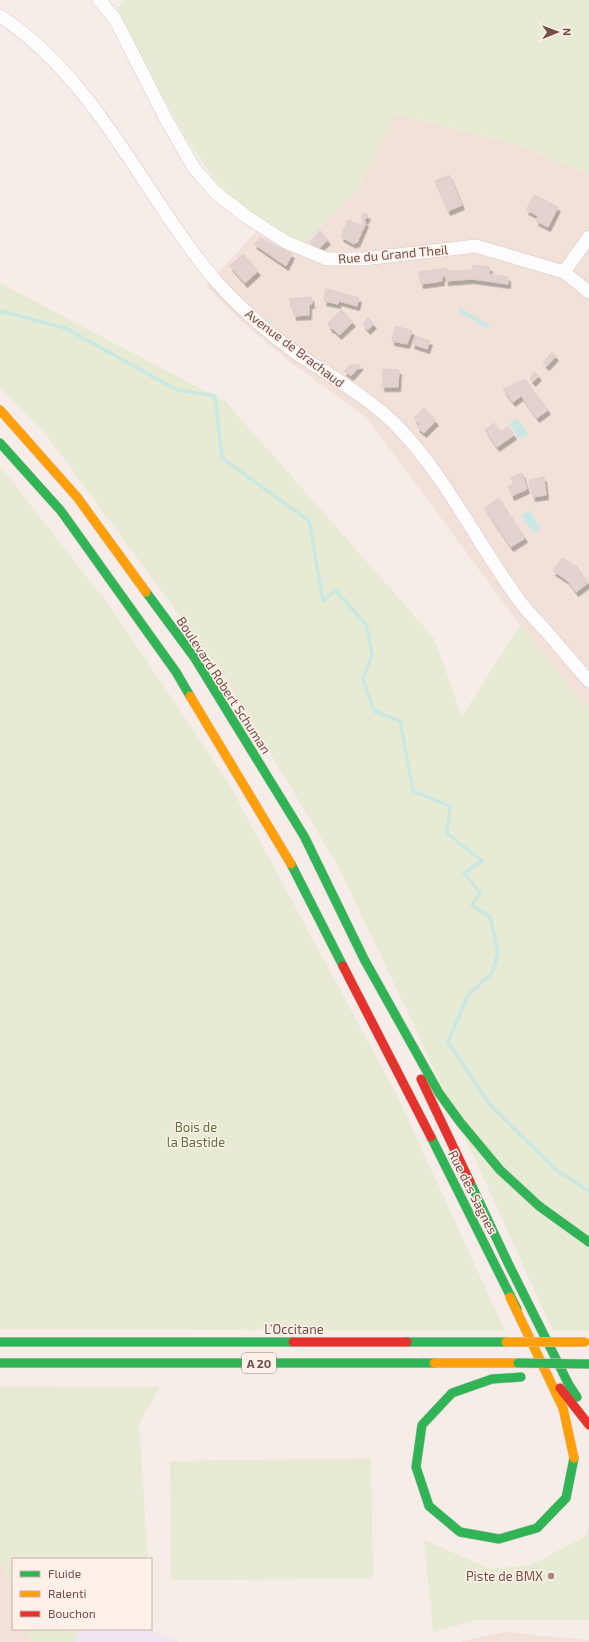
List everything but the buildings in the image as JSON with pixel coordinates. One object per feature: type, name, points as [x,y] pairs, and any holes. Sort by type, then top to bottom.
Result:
[{"type":"main road","name":"Boulevard Robert Schuman","points":[[0,410],[77,497],[194,657],[304,836],[364,959]]},
{"type":"main road","name":"Rue des Sagnes","points":[[0,443],[61,511],[176,672],[284,851],[488,1249],[510,1297],[562,1392],[589,1425]]},
{"type":"main road","points":[[364,959],[439,1093],[460,1122],[500,1170],[539,1206],[589,1242]]},
{"type":"main road","name":"Rue des Sagnes","points":[[364,959],[508,1263],[569,1384],[582,1405],[589,1411]]},
{"type":"main road","points":[[510,1297],[563,1408],[574,1458],[566,1498],[537,1528],[499,1540],[460,1532],[429,1506],[416,1467],[422,1425],[452,1393],[492,1379],[529,1376],[577,1374],[589,1367]]},
{"type":"main road","name":"L'Occitane","points":[[0,1342],[587,1342]]},
{"type":"main road","name":"A 20","points":[[0,1363],[589,1364]]},
{"type":"street","name":"Rue du Grand Theil","points":[[99,0],[115,19],[167,121],[194,168],[216,193],[247,217],[286,242],[327,260],[363,259],[476,246],[564,272],[589,292]]},
{"type":"street","name":"Avenue de Brachaud","points":[[0,16],[14,26],[52,60],[88,99],[122,145],[187,244],[215,279],[245,312],[293,350],[368,401],[393,422],[423,454],[522,604],[589,682]]},
{"type":"street","points":[[564,272],[589,237]]},
{"type":"shaded area","points":[[394,114],[508,142],[589,174],[589,710],[520,625],[367,418],[290,362],[247,326],[206,286],[264,223],[358,189]]},
{"type":"shaded area","points":[[3,1564],[12,1588],[12,1630],[27,1630],[32,1642],[0,1642],[0,1565]]},
{"type":"shaded area","points":[[79,1630],[150,1630],[179,1642],[74,1642]]},
{"type":"shaded area","points":[[504,1632],[589,1640],[589,1642],[459,1642]]},
{"type":"green space","points":[[124,0],[589,0],[589,174],[508,142],[395,114],[358,189],[302,245],[239,205],[214,179],[184,135],[115,11]]},
{"type":"green space","points":[[0,283],[226,402],[434,638],[462,716],[520,625],[589,710],[589,1331],[553,1331],[419,1036],[338,866],[222,673],[47,436],[0,387]]},
{"type":"green space","name":"Bois de la Bastide","points":[[0,466],[112,609],[228,782],[398,1097],[505,1331],[0,1329]]},
{"type":"green space","points":[[0,1386],[160,1387],[139,1424],[148,1558],[12,1558],[12,1588],[3,1564],[0,1565]]},
{"type":"green space","points":[[371,1458],[373,1579],[171,1580],[170,1461]]},
{"type":"green space","points":[[589,1528],[589,1620],[477,1620],[433,1632],[424,1540],[491,1569],[531,1565],[584,1537]]},
{"type":"green space","points":[[27,1630],[79,1630],[74,1642],[32,1642]]},
{"type":"water","points":[[460,308],[490,325],[488,329],[458,312]]},
{"type":"water","points":[[517,418],[528,434],[520,439],[509,424]]},
{"type":"water","points":[[529,510],[541,528],[533,533],[521,515]]},
{"type":"waterway","points":[[0,311],[65,328],[177,390],[215,396],[222,458],[309,521],[323,601],[335,590],[366,624],[372,655],[363,679],[374,711],[400,721],[413,791],[450,806],[447,833],[482,861],[464,873],[480,893],[472,905],[490,917],[498,953],[492,973],[468,995],[448,1042],[490,1105],[556,1170],[589,1191]]},
{"type":"traffic: fast","points":[[0,443],[61,511],[176,672],[190,696]]},
{"type":"traffic: fast","points":[[146,592],[194,657],[304,836],[364,959]]},
{"type":"traffic: fast","points":[[291,864],[343,966]]},
{"type":"traffic: fast","points":[[364,959],[439,1093],[460,1122],[500,1170],[539,1206],[589,1242]]},
{"type":"traffic: fast","points":[[431,1137],[517,1309]]},
{"type":"traffic: fast","points":[[470,1182],[508,1263],[569,1385],[577,1397]]},
{"type":"traffic: fast","points":[[0,1342],[293,1342]]},
{"type":"traffic: fast","points":[[407,1342],[506,1342]]},
{"type":"traffic: fast","points":[[0,1363],[434,1363]]},
{"type":"traffic: fast","points":[[518,1363],[589,1364]]},
{"type":"traffic: fast","points":[[521,1377],[492,1379],[452,1393],[422,1425],[416,1467],[429,1506],[460,1532],[499,1539],[537,1528],[566,1498],[574,1458]]},
{"type":"traffic: slow","points":[[0,410],[77,497],[146,592]]},
{"type":"traffic: slow","points":[[190,696],[291,864]]},
{"type":"traffic: slow","points":[[510,1297],[563,1408],[574,1458]]},
{"type":"traffic: slow","points":[[506,1342],[585,1342]]},
{"type":"traffic: slow","points":[[434,1363],[518,1363]]},
{"type":"traffic: jam","points":[[343,966],[431,1137]]},
{"type":"traffic: jam","points":[[421,1079],[470,1182]]},
{"type":"traffic: jam","points":[[293,1342],[407,1342]]},
{"type":"traffic: jam","points":[[560,1388],[589,1425]]},
{"type":"place","name":"Piste de BMX","points":[[551,1576]]}]
